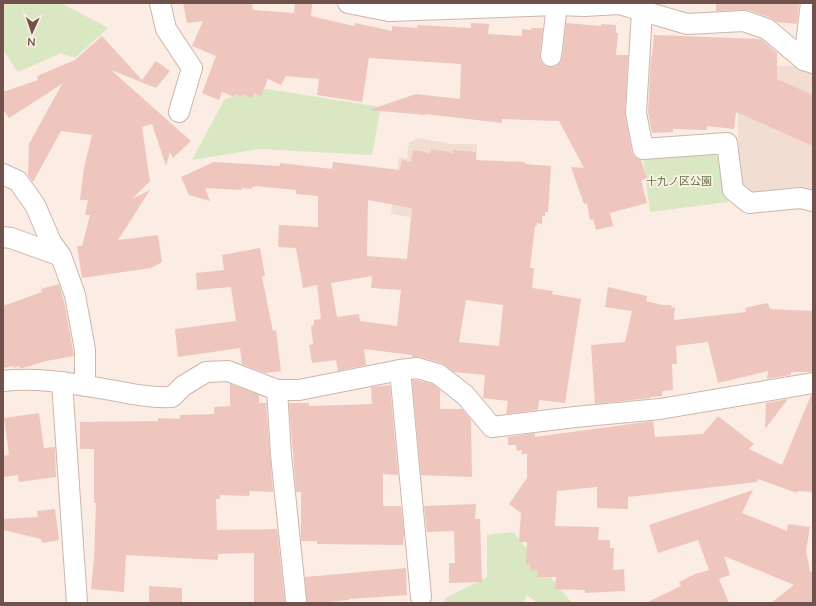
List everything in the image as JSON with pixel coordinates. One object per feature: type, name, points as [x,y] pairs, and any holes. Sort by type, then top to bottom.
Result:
[{"type":"street","points":[[160,3],[166,28],[192,68],[179,112]]},
{"type":"street","points":[[348,3],[389,11],[619,4],[687,24],[744,21],[767,29],[808,61]]},
{"type":"street","points":[[808,61],[810,3]]},
{"type":"street","points":[[551,56],[557,5]]},
{"type":"street","points":[[642,11],[636,113],[643,149],[727,143],[733,190],[749,203],[800,198],[813,202]]},
{"type":"street","points":[[3,174],[18,181],[35,205],[51,242],[60,256],[75,295],[85,350],[86,386]]},
{"type":"street","points":[[3,237],[11,238],[60,256]]},
{"type":"street","points":[[3,380],[17,379],[62,382],[155,398],[172,397],[184,386],[206,372],[228,371],[277,390],[299,390],[400,370],[418,368],[438,374],[465,395],[492,428],[575,417],[660,409],[813,383]]},
{"type":"street","points":[[400,370],[421,597]]},
{"type":"street","points":[[62,382],[77,603]]},
{"type":"street","points":[[277,390],[281,455],[296,600]]},
{"type":"shaded area","points":[[736,65],[791,66],[813,72],[813,193],[749,194],[740,187]]},
{"type":"shaded area","points":[[418,138],[452,144],[477,144],[475,182],[415,218],[391,214],[399,157],[407,159],[409,143]]},
{"type":"green space","points":[[3,3],[61,3],[108,28],[75,58],[61,53],[18,72],[3,50]]},
{"type":"green space","points":[[254,87],[381,107],[372,155],[259,149],[192,160],[224,100]]},
{"type":"green space","name":"十九ノ区公園","points":[[711,152],[722,160],[728,202],[650,212],[643,157]]},
{"type":"green space","points":[[513,532],[572,603],[537,603],[527,595],[523,603],[444,603],[445,598],[487,577],[487,535]]},
{"type":"building","points":[[183,3],[252,3],[253,10],[294,13],[295,3],[312,4],[311,16],[354,26],[355,23],[392,31],[392,26],[417,28],[418,25],[471,28],[471,23],[489,24],[488,34],[522,36],[522,29],[531,30],[531,28],[543,28],[540,60],[544,65],[550,67],[555,67],[560,63],[562,58],[566,23],[601,26],[601,24],[616,25],[616,33],[618,33],[616,55],[628,55],[625,115],[632,152],[634,156],[641,160],[647,179],[641,180],[647,203],[610,213],[613,226],[596,230],[593,219],[590,220],[587,203],[584,204],[571,167],[584,168],[559,121],[556,121],[555,118],[555,121],[502,119],[502,123],[425,114],[369,110],[416,94],[460,99],[461,64],[369,58],[362,102],[317,95],[319,79],[286,76],[281,85],[268,79],[261,96],[254,93],[252,98],[243,94],[242,97],[236,94],[235,97],[222,92],[219,100],[202,93],[216,56],[192,46],[203,21],[187,23]]},
{"type":"building","points":[[716,3],[799,3],[797,24],[777,22],[771,18],[748,10],[716,11]]},
{"type":"building","points":[[654,35],[761,39],[777,53],[777,79],[813,95],[813,146],[736,112],[734,129],[707,126],[707,130],[673,129],[673,132],[652,133],[648,112],[651,56]]},
{"type":"building","points":[[102,36],[142,80],[156,61],[170,71],[156,88],[111,70],[191,141],[173,158],[170,152],[166,166],[152,124],[142,127],[150,181],[132,199],[150,190],[118,240],[158,235],[162,262],[151,268],[82,278],[77,246],[82,246],[90,215],[85,215],[88,200],[80,200],[84,168],[92,135],[61,131],[33,182],[28,175],[29,144],[62,84],[9,118],[3,109],[3,92],[38,80],[37,76],[75,60]]},
{"type":"building","points":[[431,149],[453,153],[453,150],[476,152],[476,160],[525,162],[525,164],[551,166],[548,212],[545,212],[545,216],[542,216],[542,224],[537,223],[537,226],[535,226],[530,268],[534,268],[532,288],[553,291],[552,294],[581,299],[565,403],[539,400],[538,410],[506,414],[508,401],[483,398],[485,375],[454,372],[441,363],[420,357],[412,357],[412,355],[364,349],[366,365],[338,371],[336,360],[312,363],[309,345],[313,344],[311,326],[314,325],[314,320],[321,319],[317,285],[303,288],[296,248],[278,247],[279,225],[318,227],[318,196],[296,194],[296,190],[255,186],[252,187],[252,189],[242,188],[242,190],[205,188],[210,201],[189,195],[181,177],[214,162],[280,166],[280,163],[332,169],[333,162],[400,170],[402,160],[411,162],[413,150],[430,153]],"holes":[[[368,200],[412,208],[407,259],[367,256]],[[372,276],[371,288],[401,290],[397,326],[360,321],[359,314],[337,317],[331,283]],[[466,300],[503,305],[499,346],[459,342]]]},
{"type":"building","points":[[260,248],[265,276],[262,277],[273,331],[276,330],[281,371],[265,373],[242,364],[240,348],[178,357],[175,329],[236,321],[231,287],[197,290],[196,273],[224,270],[222,255]]},
{"type":"building","points":[[59,284],[64,301],[74,356],[46,361],[23,368],[20,368],[19,366],[14,368],[13,366],[3,368],[3,306],[42,292],[41,289]]},
{"type":"building","points":[[608,287],[647,296],[646,301],[663,305],[671,305],[672,308],[675,307],[674,320],[746,312],[745,308],[768,303],[770,309],[813,311],[813,372],[791,372],[791,375],[767,379],[768,371],[718,383],[708,342],[676,346],[677,364],[672,364],[673,390],[662,391],[662,396],[595,404],[591,345],[625,342],[632,311],[605,307]]},
{"type":"building","points":[[412,380],[433,384],[440,390],[440,409],[462,409],[471,420],[472,477],[421,475]]},
{"type":"building","points":[[230,384],[259,395],[259,403],[266,403],[273,492],[250,491],[249,496],[220,495],[220,499],[216,499],[217,530],[277,529],[285,603],[254,603],[254,553],[218,554],[218,560],[126,555],[124,592],[91,589],[94,559],[96,503],[94,503],[94,449],[80,449],[80,422],[158,421],[158,418],[180,419],[180,415],[214,414],[214,407],[230,406]]},
{"type":"building","points":[[390,385],[398,475],[383,474],[383,506],[401,506],[404,533],[403,545],[317,544],[317,541],[301,541],[301,492],[296,492],[289,403],[309,403],[309,406],[372,404],[371,387]]},
{"type":"building","points":[[811,395],[813,395],[813,492],[797,491],[797,493],[758,479],[757,482],[628,497],[628,509],[597,508],[597,487],[557,491],[555,526],[599,527],[598,540],[610,540],[610,548],[614,548],[613,570],[624,569],[625,591],[585,593],[585,590],[555,589],[556,577],[537,577],[538,571],[530,570],[530,564],[526,564],[527,542],[519,542],[521,513],[509,504],[527,478],[527,454],[521,454],[522,450],[517,451],[516,445],[508,445],[508,437],[535,433],[535,437],[653,421],[655,437],[703,434],[718,416],[754,444],[749,449],[782,465]]},
{"type":"building","points":[[788,399],[765,429],[766,403]]},
{"type":"building","points":[[39,413],[44,448],[55,447],[56,477],[19,482],[18,475],[3,477],[3,456],[9,455],[4,418]]},
{"type":"building","points":[[753,490],[742,513],[787,531],[788,524],[810,527],[806,551],[810,571],[813,571],[813,603],[771,603],[794,585],[724,556],[730,575],[719,579],[729,603],[646,603],[681,586],[679,582],[695,574],[709,570],[698,540],[658,553],[649,525]]},
{"type":"building","points":[[476,504],[475,519],[480,519],[482,582],[449,583],[449,563],[455,563],[454,531],[427,532],[424,506]]},
{"type":"building","points":[[55,509],[59,540],[42,543],[41,539],[3,530],[3,519],[38,517],[37,511]]},
{"type":"building","points":[[406,568],[407,595],[307,603],[305,577]]},
{"type":"building","points":[[149,586],[182,588],[182,603],[149,603]]}]
